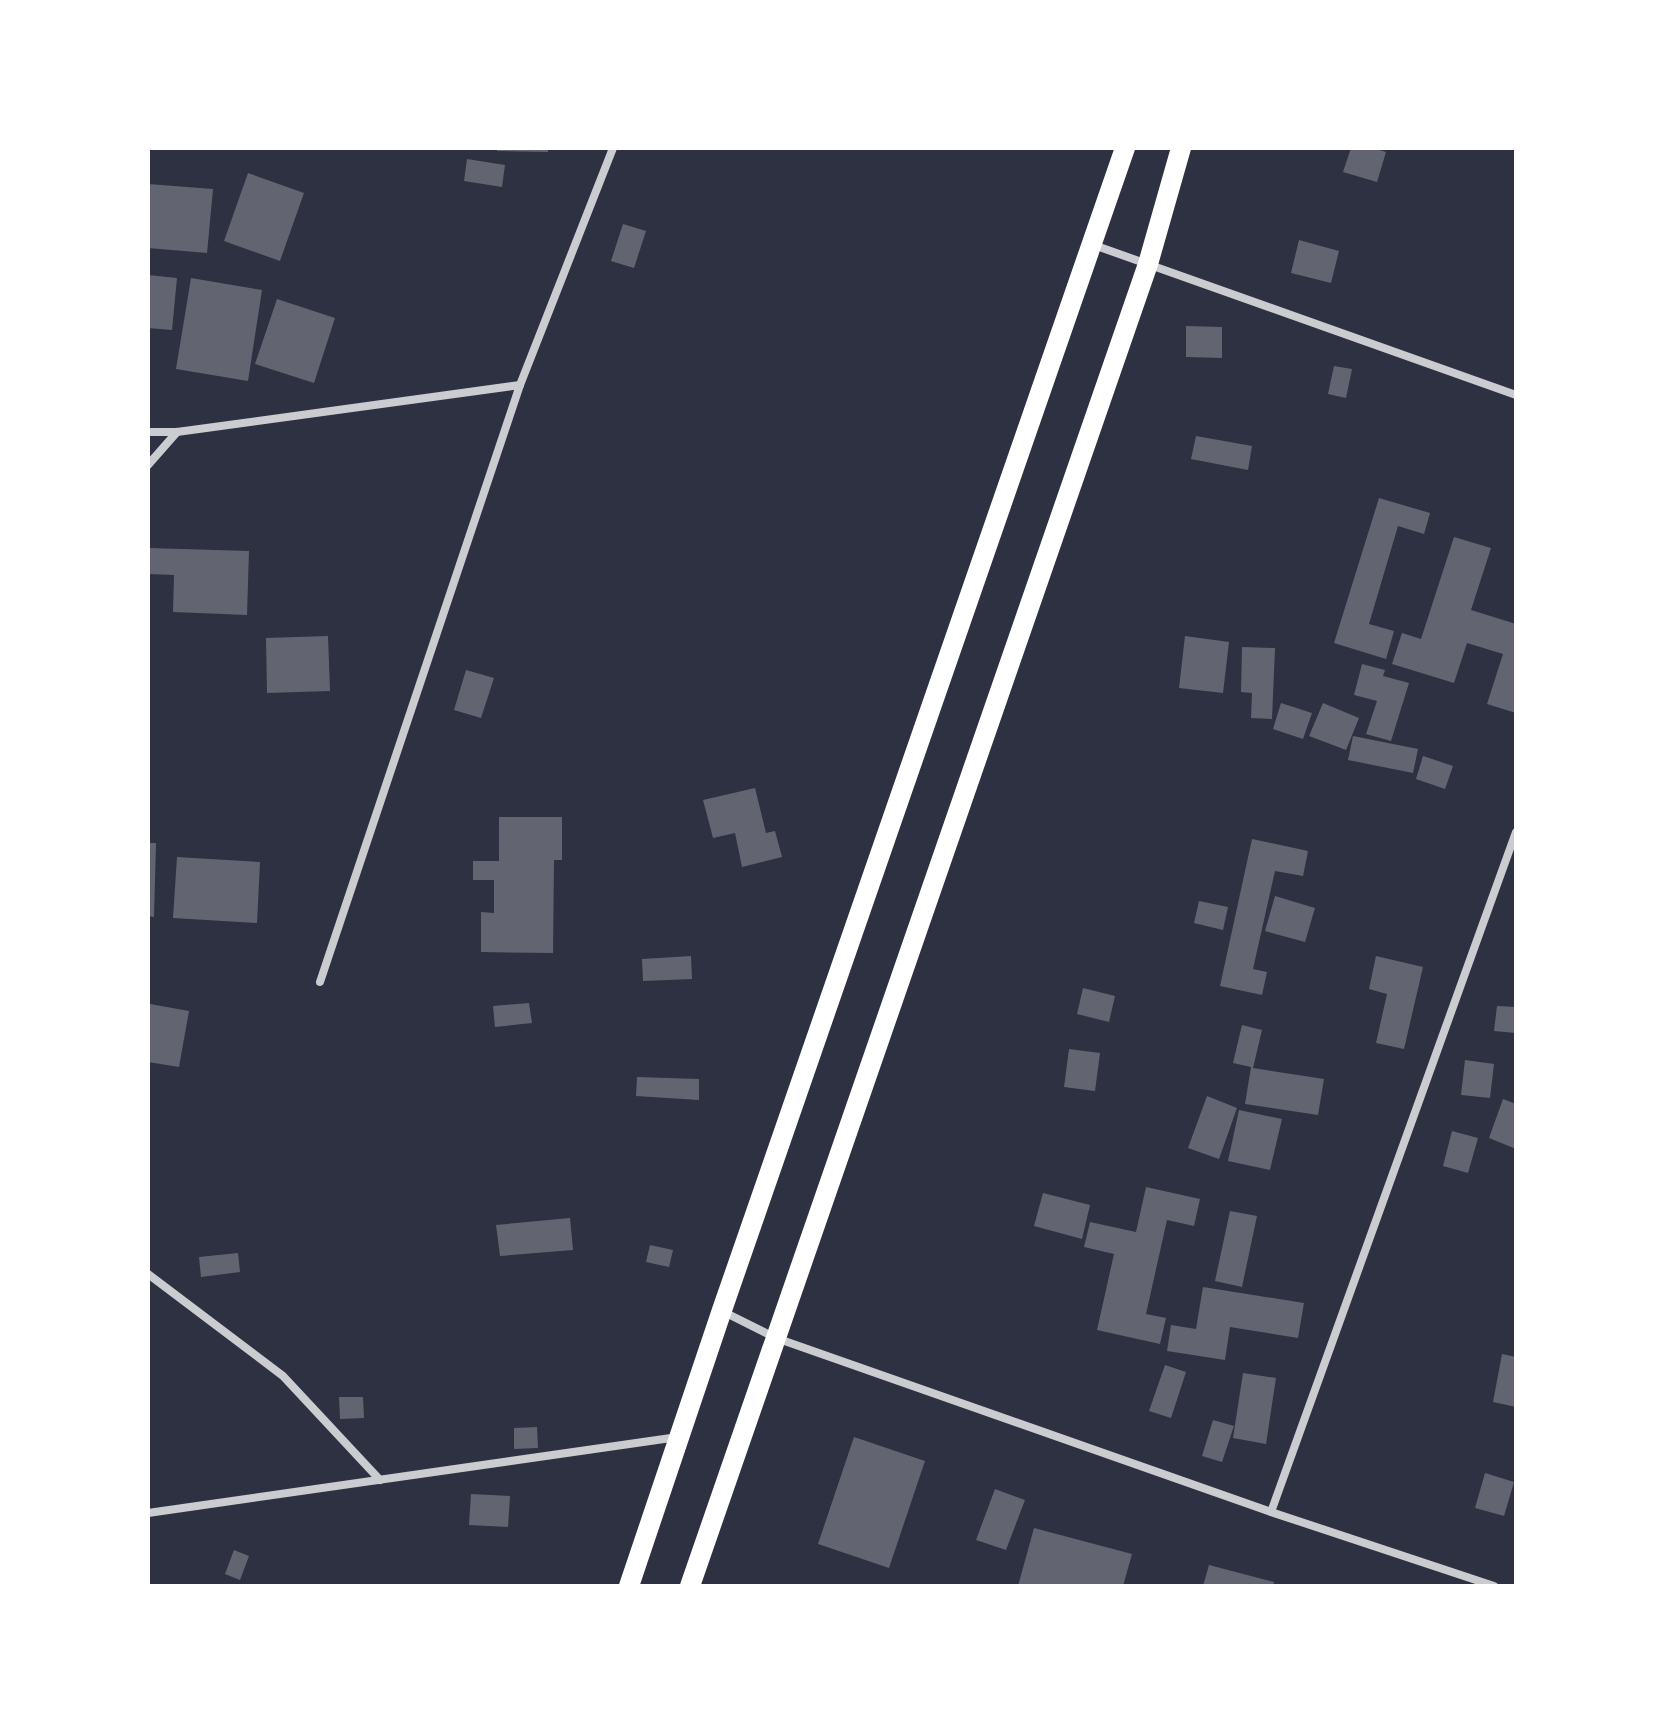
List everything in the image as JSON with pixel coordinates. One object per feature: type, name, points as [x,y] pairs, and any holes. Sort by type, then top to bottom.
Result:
[{"type":"main road","points":[[629,1586],[1125,148]]},
{"type":"main road","points":[[690,1586],[1148,264],[1181,148]]},
{"type":"street","points":[[320,982],[520,385],[613,148]]},
{"type":"street","points":[[1091,244],[1516,395]]},
{"type":"street","points":[[148,432],[177,432],[520,385]]},
{"type":"street","points":[[148,465],[177,432]]},
{"type":"street","points":[[1271,1512],[1516,832]]},
{"type":"street","points":[[148,1274],[283,1376],[380,1480]]},
{"type":"street","points":[[722,1310],[776,1338],[1271,1512],[1494,1586]]},
{"type":"street","points":[[148,1513],[679,1437]]},
{"type":"building","points":[[497,148],[548,148],[548,152],[497,151]]},
{"type":"building","points":[[1351,148],[1373,148],[1386,152],[1377,182],[1343,172]]},
{"type":"building","points":[[467,159],[505,165],[502,187],[464,181]]},
{"type":"building","points":[[248,173],[304,193],[280,261],[224,241]]},
{"type":"building","points":[[148,184],[213,189],[207,253],[148,248]]},
{"type":"building","points":[[623,224],[646,231],[634,268],[611,261]]},
{"type":"building","points":[[1299,240],[1339,251],[1331,283],[1291,273]]},
{"type":"building","points":[[148,275],[177,278],[172,330],[148,328]]},
{"type":"building","points":[[191,278],[262,290],[248,381],[176,369]]},
{"type":"building","points":[[277,299],[335,318],[314,383],[255,364]]},
{"type":"building","points":[[1186,326],[1222,327],[1222,358],[1186,357]]},
{"type":"building","points":[[1334,366],[1352,369],[1346,398],[1328,394]]},
{"type":"building","points":[[1196,436],[1252,446],[1248,470],[1191,459]]},
{"type":"building","points":[[1379,498],[1430,513],[1424,534],[1398,526],[1369,624],[1394,631],[1386,659],[1334,643]]},
{"type":"building","points":[[1454,537],[1491,548],[1471,610],[1516,624],[1516,713],[1487,704],[1503,654],[1467,643],[1454,683],[1392,664],[1402,633],[1421,639]]},
{"type":"building","points":[[148,548],[249,551],[247,615],[173,612],[174,575],[148,574]]},
{"type":"building","points":[[328,636],[330,691],[267,693],[266,638]]},
{"type":"building","points":[[1185,636],[1229,642],[1223,693],[1179,688]]},
{"type":"building","points":[[1242,647],[1275,648],[1272,719],[1251,718],[1252,693],[1241,692]]},
{"type":"building","points":[[1362,664],[1385,670],[1383,676],[1409,683],[1391,741],[1366,734],[1377,701],[1354,695]]},
{"type":"building","points":[[466,670],[494,678],[481,718],[454,710]]},
{"type":"building","points":[[1281,703],[1312,713],[1303,739],[1273,729]]},
{"type":"building","points":[[1323,703],[1359,718],[1346,750],[1309,736]]},
{"type":"building","points":[[1353,736],[1418,749],[1413,773],[1348,760]]},
{"type":"building","points":[[1423,756],[1453,766],[1445,789],[1416,779]]},
{"type":"building","points":[[755,788],[766,833],[775,831],[782,857],[742,867],[735,833],[713,838],[703,800]]},
{"type":"building","points":[[499,817],[562,817],[562,860],[554,860],[553,953],[481,952],[481,912],[494,913],[494,880],[473,880],[473,861],[499,861]]},
{"type":"building","points":[[1252,839],[1308,851],[1303,876],[1275,871],[1253,969],[1267,972],[1262,995],[1220,986]]},
{"type":"building","points":[[148,843],[156,843],[154,917],[148,916]]},
{"type":"building","points":[[177,857],[260,862],[257,923],[173,918]]},
{"type":"building","points":[[1275,896],[1315,908],[1305,942],[1265,931]]},
{"type":"building","points":[[1199,901],[1228,907],[1223,930],[1194,923]]},
{"type":"building","points":[[691,956],[692,979],[643,981],[642,959]]},
{"type":"building","points":[[1376,956],[1423,967],[1404,1049],[1376,1043],[1387,994],[1369,989]]},
{"type":"building","points":[[1083,988],[1115,996],[1109,1022],[1077,1014]]},
{"type":"building","points":[[529,1003],[532,1023],[495,1027],[493,1006]]},
{"type":"building","points":[[150,1004],[189,1011],[179,1067],[148,1062]]},
{"type":"building","points":[[1497,1006],[1516,1007],[1516,1033],[1494,1031]]},
{"type":"building","points":[[1242,1025],[1262,1030],[1253,1068],[1324,1079],[1318,1115],[1245,1104],[1251,1067],[1233,1063]]},
{"type":"building","points":[[1069,1049],[1100,1053],[1095,1091],[1064,1087]]},
{"type":"building","points":[[1465,1060],[1494,1064],[1490,1098],[1461,1095]]},
{"type":"building","points":[[637,1077],[699,1079],[699,1100],[636,1096]]},
{"type":"building","points":[[1207,1096],[1237,1108],[1219,1159],[1188,1148]]},
{"type":"building","points":[[1503,1099],[1516,1104],[1516,1149],[1489,1138]]},
{"type":"building","points":[[1239,1110],[1282,1119],[1270,1170],[1228,1161]]},
{"type":"building","points":[[1452,1131],[1478,1138],[1468,1173],[1443,1166]]},
{"type":"building","points":[[1146,1187],[1200,1199],[1194,1226],[1167,1220],[1146,1314],[1166,1318],[1160,1344],[1097,1330],[1114,1254],[1084,1247],[1090,1222],[1136,1232]]},
{"type":"building","points":[[1043,1193],[1090,1205],[1082,1239],[1034,1226]]},
{"type":"building","points":[[1230,1211],[1257,1216],[1242,1287],[1215,1281]]},
{"type":"building","points":[[570,1218],[573,1250],[500,1256],[496,1225]]},
{"type":"building","points":[[650,1245],[673,1250],[669,1267],[646,1262]]},
{"type":"building","points":[[238,1253],[240,1272],[201,1277],[199,1257]]},
{"type":"building","points":[[1203,1287],[1304,1303],[1298,1338],[1230,1327],[1225,1360],[1167,1351],[1171,1325],[1196,1329]]},
{"type":"building","points":[[1502,1354],[1516,1357],[1516,1407],[1493,1402]]},
{"type":"building","points":[[1165,1365],[1186,1372],[1171,1418],[1149,1411]]},
{"type":"building","points":[[1243,1373],[1276,1378],[1266,1444],[1233,1438]]},
{"type":"building","points":[[339,1397],[363,1397],[364,1418],[340,1419]]},
{"type":"building","points":[[1213,1420],[1234,1426],[1222,1462],[1202,1456]]},
{"type":"building","points":[[537,1427],[538,1448],[514,1449],[514,1428]]},
{"type":"building","points":[[854,1437],[925,1461],[889,1568],[818,1544]]},
{"type":"building","points":[[1485,1473],[1514,1482],[1504,1516],[1475,1508]]},
{"type":"building","points":[[995,1489],[1025,1500],[1006,1550],[976,1540]]},
{"type":"building","points":[[471,1494],[510,1496],[508,1527],[469,1525]]},
{"type":"building","points":[[1034,1528],[1132,1554],[1123,1586],[1018,1586]]},
{"type":"building","points":[[234,1550],[249,1556],[240,1580],[225,1574]]},
{"type":"building","points":[[1209,1565],[1274,1582],[1273,1586],[1203,1586]]}]
